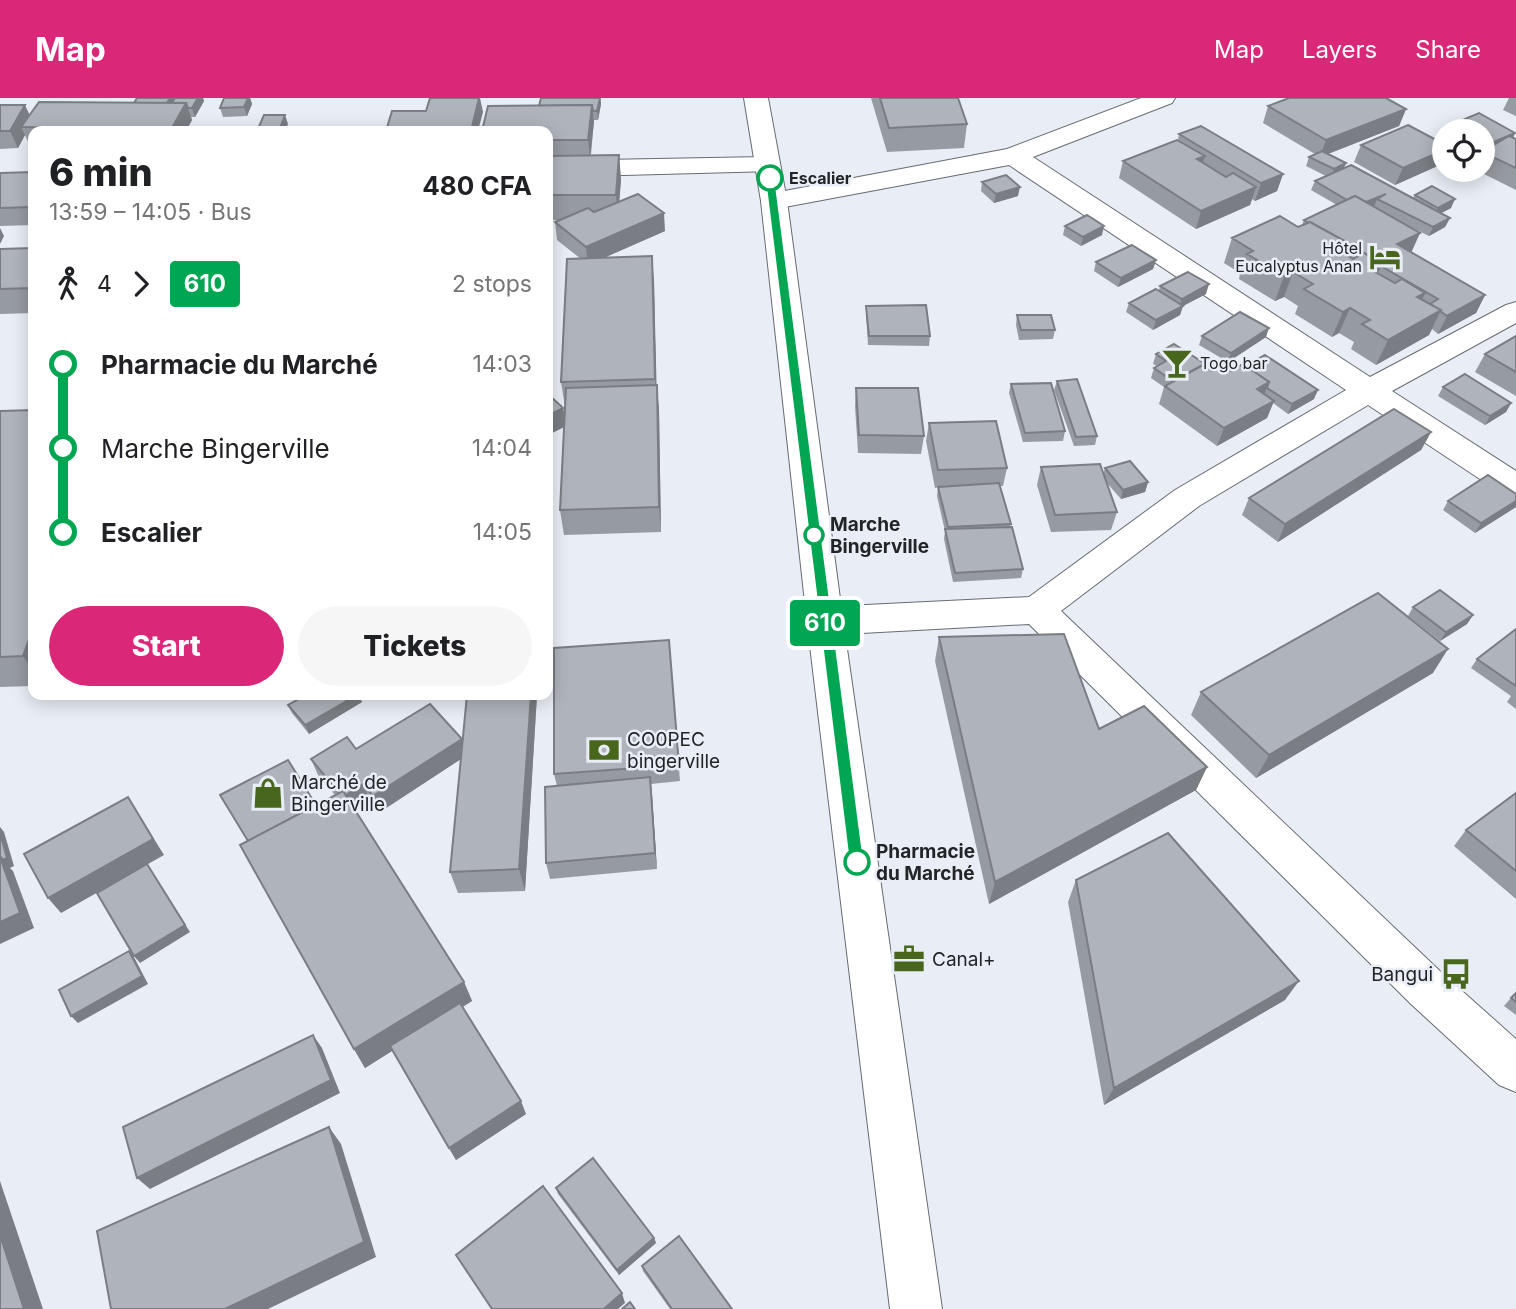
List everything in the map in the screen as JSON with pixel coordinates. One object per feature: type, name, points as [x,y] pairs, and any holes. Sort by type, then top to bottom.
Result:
[{"type":"street","points":[[756,98],[774,201],[825,621],[916,1309]]},
{"type":"street","points":[[774,201],[1013,156],[1163,98]]},
{"type":"street","points":[[1013,156],[1516,486]]},
{"type":"street","points":[[553,169],[768,166]]},
{"type":"street","points":[[825,621],[1037,610],[1187,498],[1368,391],[1516,311]]},
{"type":"street","points":[[1037,610],[1427,989],[1516,1069]]},
{"type":"building","points":[[137,98],[170,98],[167,103],[134,103]]},
{"type":"building","points":[[175,98],[198,98],[192,108],[188,108],[186,103],[172,103]]},
{"type":"building","points":[[224,98],[248,98],[244,107],[220,108]]},
{"type":"building","points":[[430,98],[479,98],[472,126],[388,126],[392,111],[426,111]]},
{"type":"building","points":[[541,98],[600,98],[597,111],[593,111],[592,105],[539,106]]},
{"type":"building","points":[[880,98],[958,98],[967,124],[889,128]]},
{"type":"building","points":[[1289,98],[1386,98],[1406,109],[1326,140],[1268,106]]},
{"type":"building","points":[[39,102],[186,103],[173,126],[21,127]]},
{"type":"building","points":[[0,105],[25,105],[10,131],[0,131]]},
{"type":"building","points":[[592,105],[588,140],[553,140],[553,126],[483,126],[488,106]]},
{"type":"building","points":[[1479,113],[1490,119],[1465,119]]},
{"type":"building","points":[[264,115],[285,115],[281,126],[259,126]]},
{"type":"building","points":[[1495,122],[1515,133],[1495,141]]},
{"type":"building","points":[[1408,125],[1432,138],[1432,155],[1403,168],[1361,145]]},
{"type":"building","points":[[1201,126],[1283,174],[1261,183],[1179,134]]},
{"type":"building","points":[[1509,136],[1516,139],[1516,168],[1495,158],[1495,144]]},
{"type":"building","points":[[1177,140],[1205,156],[1197,159],[1226,177],[1233,173],[1256,187],[1201,211],[1123,161]]},
{"type":"building","points":[[1322,151],[1346,163],[1334,169],[1309,157]]},
{"type":"building","points":[[619,155],[616,195],[553,195],[553,156]]},
{"type":"building","points":[[1351,165],[1450,218],[1433,227],[1377,199],[1386,194],[1366,202],[1355,196],[1347,200],[1315,181]]},
{"type":"building","points":[[28,172],[28,207],[0,208],[0,173]]},
{"type":"building","points":[[1006,175],[1020,187],[996,194],[982,182]]},
{"type":"building","points":[[1432,186],[1455,199],[1438,208],[1415,195]]},
{"type":"building","points":[[638,194],[664,213],[586,247],[555,222],[588,208],[594,212]]},
{"type":"building","points":[[1355,196],[1420,233],[1397,244],[1485,295],[1447,316],[1430,304],[1438,299],[1364,253],[1349,247],[1350,244],[1304,220]]},
{"type":"building","points":[[1087,215],[1104,226],[1083,237],[1065,226]]},
{"type":"building","points":[[1280,216],[1298,227],[1310,222],[1350,244],[1338,250],[1353,259],[1364,253],[1382,264],[1370,269],[1395,283],[1402,279],[1425,293],[1417,297],[1441,310],[1388,340],[1362,324],[1370,320],[1350,308],[1343,312],[1304,289],[1313,284],[1293,272],[1284,276],[1247,254],[1253,251],[1232,238]]},
{"type":"building","points":[[1132,245],[1156,260],[1121,278],[1096,262]]},
{"type":"building","points":[[28,248],[28,288],[0,289],[0,249]]},
{"type":"building","points":[[652,256],[655,379],[561,382],[567,259]]},
{"type":"building","points":[[1188,272],[1209,284],[1182,299],[1160,286]]},
{"type":"building","points":[[1156,289],[1183,306],[1156,320],[1129,303]]},
{"type":"building","points":[[926,305],[930,336],[869,336],[866,306]]},
{"type":"building","points":[[1240,312],[1269,328],[1231,353],[1202,336]]},
{"type":"building","points":[[1017,315],[1051,315],[1055,330],[1021,330]]},
{"type":"building","points":[[1516,336],[1516,372],[1485,354]]},
{"type":"building","points":[[1174,344],[1207,365],[1173,381],[1154,368],[1166,361],[1156,354]]},
{"type":"building","points":[[1265,355],[1318,390],[1292,404],[1267,388],[1269,382],[1245,366]]},
{"type":"building","points":[[1243,364],[1269,382],[1257,389],[1274,401],[1224,428],[1165,386],[1203,365],[1212,371],[1222,365],[1230,371]]},
{"type":"building","points":[[1465,374],[1511,403],[1490,416],[1443,387]]},
{"type":"building","points":[[1077,379],[1097,436],[1076,437],[1057,381]]},
{"type":"building","points":[[1051,383],[1065,431],[1025,433],[1011,384]]},
{"type":"building","points":[[657,385],[659,507],[560,510],[566,388]]},
{"type":"building","points":[[856,388],[918,388],[924,436],[859,435]]},
{"type":"building","points":[[553,399],[563,408],[553,413]]},
{"type":"building","points":[[1394,409],[1431,432],[1285,524],[1249,498]]},
{"type":"building","points":[[28,410],[28,642],[23,656],[0,657],[0,411]]},
{"type":"building","points":[[996,421],[1007,468],[938,470],[929,423]]},
{"type":"building","points":[[1130,461],[1148,482],[1123,490],[1105,468]]},
{"type":"building","points":[[1100,464],[1117,512],[1055,515],[1041,467]]},
{"type":"building","points":[[1488,475],[1516,494],[1516,501],[1481,523],[1448,501]]},
{"type":"building","points":[[999,483],[1011,524],[948,527],[938,487]]},
{"type":"building","points":[[1012,527],[1023,569],[955,573],[945,529]]},
{"type":"building","points":[[1440,590],[1473,615],[1446,632],[1413,607]]},
{"type":"building","points":[[1378,593],[1448,649],[1269,755],[1201,692]]},
{"type":"building","points":[[1516,629],[1516,686],[1477,659]]},
{"type":"building","points":[[1064,634],[1099,729],[1144,706],[1207,767],[995,882],[939,637]]},
{"type":"building","points":[[669,640],[679,765],[554,774],[554,648]]},
{"type":"building","points":[[297,700],[348,700],[305,725],[288,705]]},
{"type":"building","points":[[467,700],[531,700],[519,869],[450,872]]},
{"type":"building","points":[[430,704],[462,739],[373,796],[363,784],[346,795],[343,791],[339,793],[311,759],[347,737],[356,749]]},
{"type":"building","points":[[288,760],[316,805],[248,841],[220,795]]},
{"type":"building","points":[[650,777],[655,853],[546,863],[545,787]]},
{"type":"building","points":[[343,791],[464,982],[354,1049],[240,845]]},
{"type":"building","points":[[1516,793],[1516,871],[1466,830]]},
{"type":"building","points":[[128,797],[153,839],[48,898],[24,854]]},
{"type":"building","points":[[0,833],[7,858],[3,860],[0,856]]},
{"type":"building","points":[[1168,833],[1299,981],[1114,1088],[1076,880]]},
{"type":"building","points":[[0,857],[20,913],[0,922]]},
{"type":"building","points":[[147,864],[185,925],[134,956],[97,893]]},
{"type":"building","points":[[129,951],[142,976],[71,1016],[59,990]]},
{"type":"building","points":[[460,1003],[521,1101],[449,1148],[390,1046]]},
{"type":"building","points":[[313,1035],[331,1080],[137,1178],[123,1127]]},
{"type":"building","points":[[329,1127],[364,1242],[225,1309],[111,1309],[97,1231]]},
{"type":"building","points":[[593,1158],[654,1238],[617,1270],[556,1188]]},
{"type":"building","points":[[543,1186],[622,1293],[604,1309],[492,1309],[456,1255]]},
{"type":"building","points":[[0,1235],[24,1309],[0,1309]]},
{"type":"building","points":[[679,1236],[732,1309],[672,1309],[642,1266]]},
{"type":"building","points":[[630,1302],[635,1309],[622,1309]]},
{"type":"bus line","name":"610","points":[[770,178],[857,862]]},
{"type":"place","name":"Escalier","points":[[770,178]]},
{"type":"place","name":"Hôtel Eucalyptus Anan","points":[[1385,257]]},
{"type":"place","name":"Togo bar","points":[[1177,363]]},
{"type":"place","name":"Marche Bingerville","points":[[814,535]]},
{"type":"place","name":"CO0PEC bingerville","points":[[604,750]]},
{"type":"place","name":"Marché de Bingerville","points":[[268,793]]},
{"type":"place","name":"Pharmacie du Marché","points":[[857,862]]},
{"type":"place","name":"Canal+","points":[[909,959]]},
{"type":"place","name":"Bangui","points":[[1456,974]]}]
